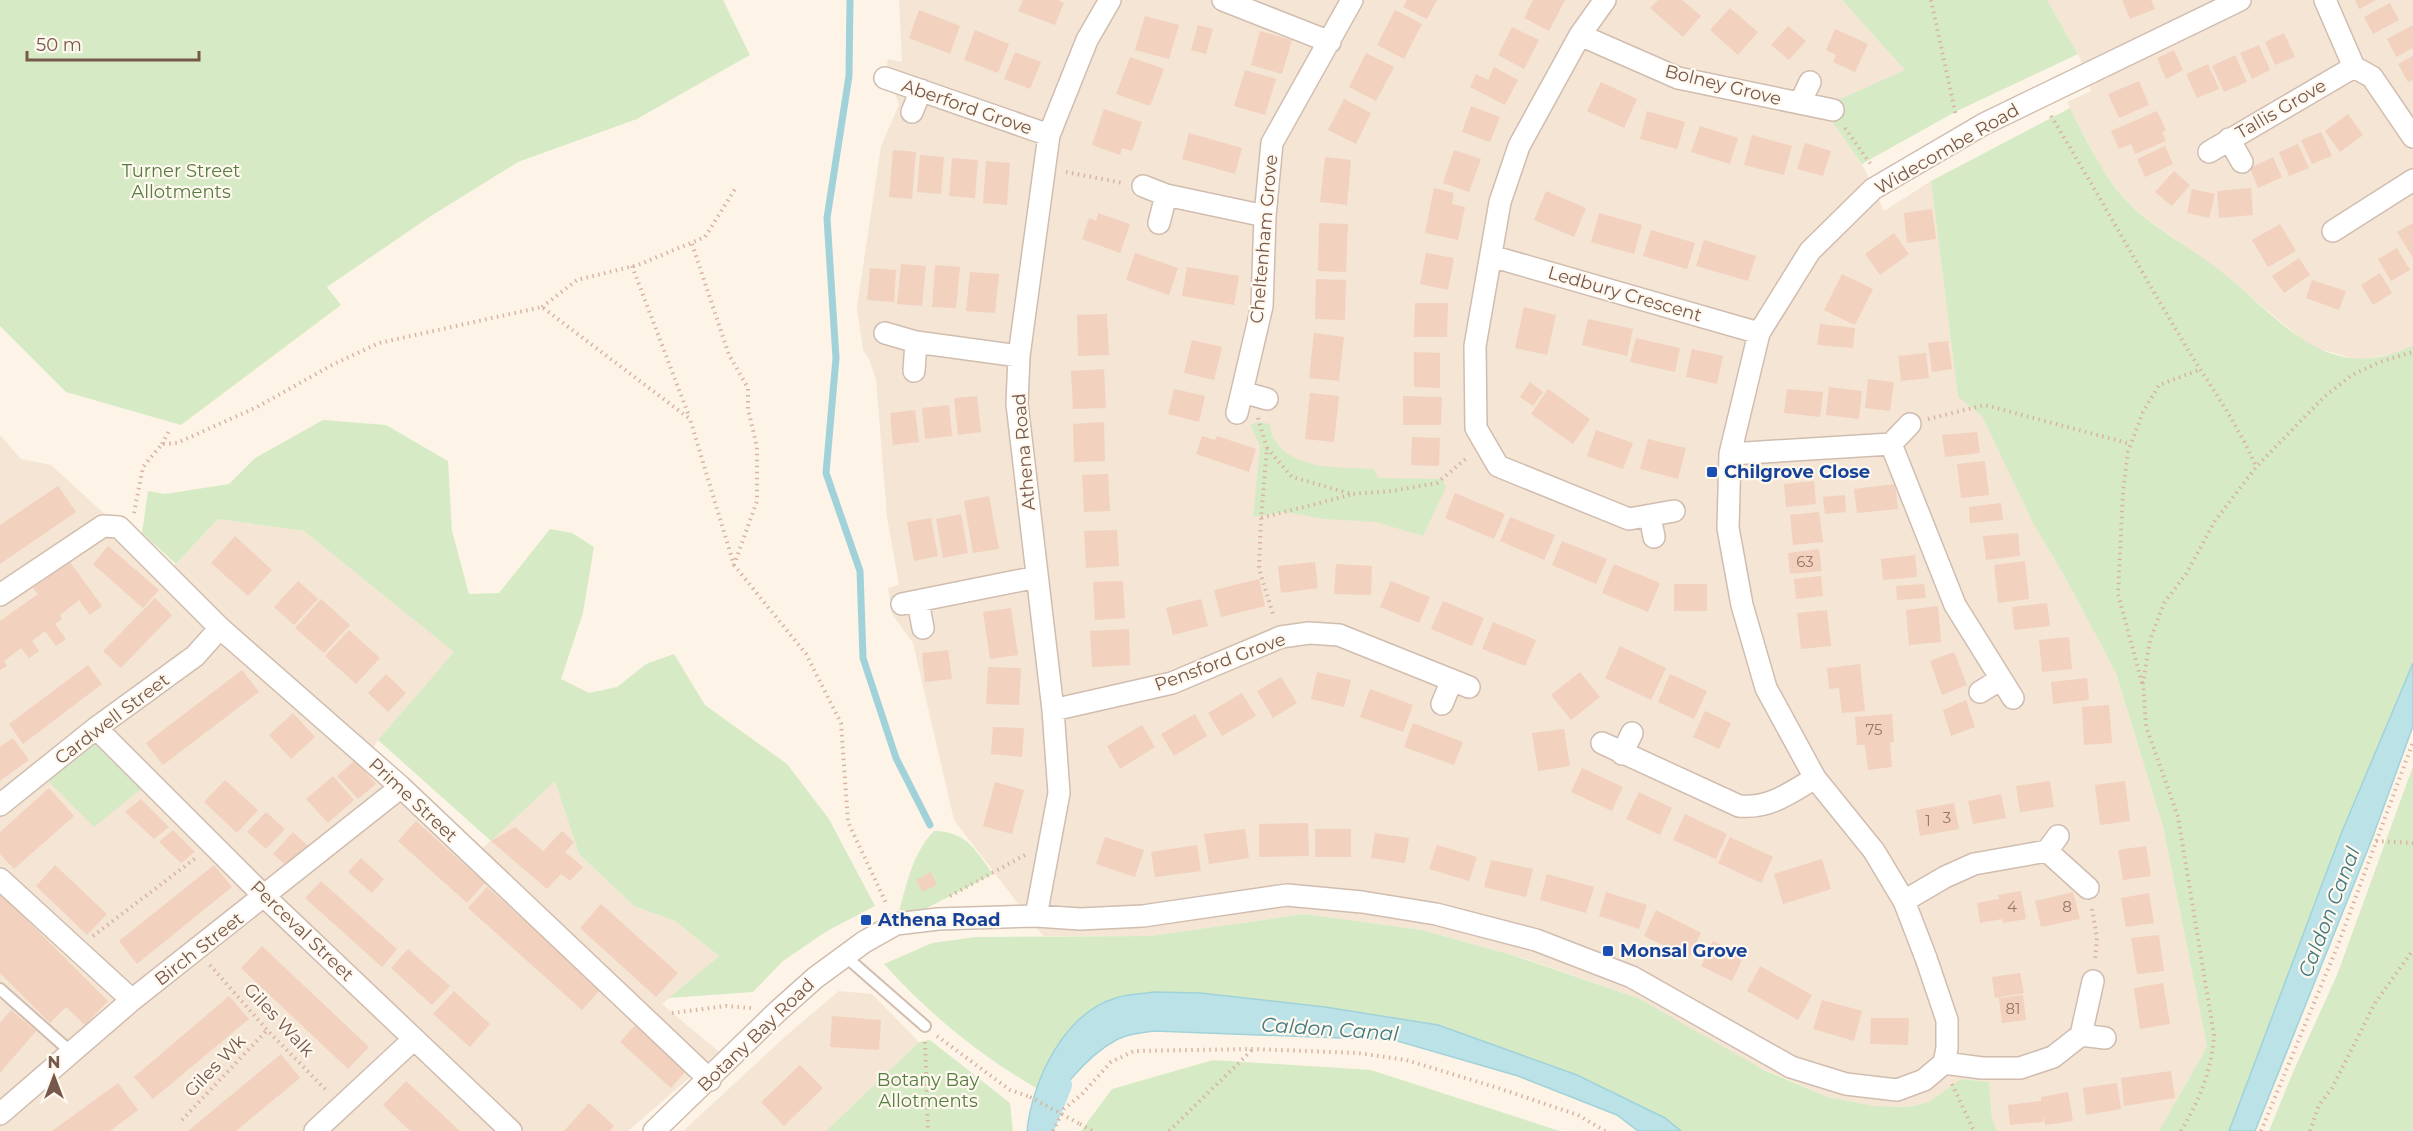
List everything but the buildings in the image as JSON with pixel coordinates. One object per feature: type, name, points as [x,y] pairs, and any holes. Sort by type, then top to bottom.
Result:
[{"type":"street","name":"Athena Road","points":[[1036,916],[1059,793],[1053,710],[1017,404],[1019,356],[1049,135],[1088,40],[1110,0]]},
{"type":"street","points":[[1223,0],[1330,42]]},
{"type":"street","name":"Cheltenham Grove","points":[[1239,403],[1262,306],[1264,216],[1272,143],[1352,0]]},
{"type":"street","points":[[1605,0],[1580,35],[1519,146],[1500,202],[1475,346],[1476,428],[1498,466],[1629,519],[1674,511]]},
{"type":"street","name":"Widecombe Road","points":[[1942,1065],[1947,1048],[1947,1020],[1904,901],[1874,851],[1815,778],[1766,688],[1742,605],[1728,528],[1730,454],[1759,333],[1810,251],[1873,189],[1961,138],[2240,0]]},
{"type":"street","points":[[2325,0],[2354,67],[2372,77],[2413,137]]},
{"type":"street","name":"Bolney Grove","points":[[1580,35],[1678,78],[1833,110]]},
{"type":"street","name":"Tallis Grove","points":[[2208,152],[2354,67]]},
{"type":"street","name":"Aberford Grove","points":[[885,78],[1049,135]]},
{"type":"street","name":"Bolney Grove","points":[[1800,103],[1810,82]]},
{"type":"street","points":[[912,112],[921,90]]},
{"type":"street","points":[[2229,139],[2242,162]]},
{"type":"street","points":[[2348,230],[2413,180]]},
{"type":"street","points":[[1143,186],[1166,195],[1264,216]]},
{"type":"street","points":[[1159,223],[1166,195]]},
{"type":"street","name":"Ledbury Crescent","points":[[1491,256],[1759,333]]},
{"type":"street","points":[[885,333],[916,342],[1019,356]]},
{"type":"street","points":[[914,371],[916,342]]},
{"type":"street","points":[[1239,403],[1267,399]]},
{"type":"street","points":[[1730,454],[1891,444],[1910,424]]},
{"type":"street","points":[[1891,444],[1955,605],[2013,698]]},
{"type":"street","points":[[1650,516],[1654,537]]},
{"type":"street","points":[[0,595],[103,526],[121,531]]},
{"type":"street","name":"Prime Street","points":[[121,531],[220,628],[401,787],[710,1080]]},
{"type":"street","points":[[923,628],[910,603],[1037,577]]},
{"type":"street","name":"Cardwell Street","points":[[0,805],[96,728],[195,657],[220,628]]},
{"type":"street","name":"Pensford Grove","points":[[1053,710],[1172,683],[1281,637],[1309,633],[1339,635],[1460,684],[1442,704]]},
{"type":"street","points":[[1980,692],[2001,679]]},
{"type":"street","name":"Perceval Street","points":[[96,728],[265,897],[511,1131]]},
{"type":"street","points":[[1622,753],[1632,733]]},
{"type":"street","points":[[1602,744],[1739,806],[1757,808],[1775,802],[1815,778]]},
{"type":"street","name":"Birch Street","points":[[0,1114],[132,1000],[197,951],[401,787]]},
{"type":"street","points":[[1904,901],[1945,877],[1974,864],[2053,843],[2088,888]]},
{"type":"street","points":[[0,879],[132,1000]]},
{"type":"street","points":[[1036,916],[1080,919],[1143,916],[1287,895],[1362,902],[1436,914],[1536,940],[1632,977],[1791,1067],[1835,1081],[1898,1090],[1924,1080],[1942,1065],[2020,1068],[2053,1057],[2081,1035],[2093,981]]},
{"type":"street","name":"Botany Bay Road","points":[[654,1131],[710,1080],[778,1011],[864,942],[896,924],[938,919],[1036,916]]},
{"type":"street","points":[[2081,1035],[2104,1038]]},
{"type":"street","points":[[315,1131],[414,1039]]},
{"type":"lane","points":[[845,956],[925,1026]]},
{"type":"lane","points":[[0,989],[71,1052]]},
{"type":"path","points":[[1931,0],[1961,138]]},
{"type":"path","points":[[2039,98],[2102,199],[2128,250],[2199,370],[2240,430],[2256,467]]},
{"type":"path","points":[[1833,110],[1884,183]]},
{"type":"path","points":[[1044,168],[1143,186]]},
{"type":"path","points":[[162,444],[177,443],[257,407],[332,365],[379,343],[543,307],[577,280],[632,266],[692,244],[705,237],[737,186]]},
{"type":"path","points":[[692,244],[729,355],[748,388],[748,409],[757,447],[757,501],[734,565]]},
{"type":"path","points":[[632,266],[690,419],[734,565],[806,654],[841,723],[848,822],[896,924]]},
{"type":"path","points":[[543,307],[690,419]]},
{"type":"path","points":[[2143,683],[2151,640],[2164,603],[2186,574],[2215,521],[2256,467],[2324,397],[2352,375],[2380,362],[2413,352]]},
{"type":"path","points":[[2181,1131],[2193,1110],[2213,1061],[2214,1035],[2178,817],[2146,726],[2143,683],[2118,594],[2123,492],[2132,444],[2143,412],[2159,386],[2199,370]]},
{"type":"path","points":[[1239,403],[1258,417],[1267,448],[1258,569],[1281,637]]},
{"type":"path","points":[[1910,424],[1985,405],[2132,444]]},
{"type":"path","points":[[121,531],[144,467],[162,444],[170,429]]},
{"type":"path","points":[[1261,518],[1352,494],[1392,491],[1437,483],[1467,459],[1483,440]]},
{"type":"path","points":[[1267,448],[1292,477],[1352,494]]},
{"type":"path","points":[[2261,1131],[2338,945],[2413,742]]},
{"type":"path","points":[[946,898],[1052,840]]},
{"type":"path","points":[[2376,840],[2413,843]]},
{"type":"path","points":[[76,949],[213,844]]},
{"type":"path","points":[[2088,888],[2097,938],[2093,981]]},
{"type":"path","points":[[2310,1131],[2319,1105],[2332,1088],[2375,1003],[2413,950]]},
{"type":"path","name":"Giles Walk","points":[[197,951],[267,1030],[342,1107]]},
{"type":"path","points":[[644,1017],[726,1006],[778,1011]]},
{"type":"path","points":[[925,1026],[1010,1090],[1030,1096],[1092,1131]]},
{"type":"path","points":[[925,1026],[928,1131]]},
{"type":"path","name":"Giles Wk","points":[[182,1120],[267,1030]]},
{"type":"path","points":[[1053,1131],[1064,1109],[1082,1094],[1111,1062],[1134,1051],[1253,1049],[1358,1053],[1406,1060],[1578,1115],[1605,1131]]},
{"type":"path","points":[[1169,1131],[1253,1049]]},
{"type":"path","points":[[1942,1065],[1974,1131]]},
{"type":"shaded area","points":[[899,0],[1842,0],[1906,70],[1837,101],[1830,118],[1862,164],[1884,211],[1931,181],[1958,397],[1982,415],[2033,523],[2116,673],[2163,827],[2207,1047],[2159,1131],[1997,1131],[1992,1118],[1989,1082],[1961,1079],[1929,1102],[1908,1107],[1875,1106],[1828,1097],[1738,1058],[1638,998],[1523,958],[1422,930],[1305,914],[1151,936],[1043,936],[954,820],[913,643],[892,614],[888,588],[899,585],[887,517],[876,379],[863,350],[857,307],[881,146],[899,105],[895,93],[883,90],[888,59],[902,62]]},
{"type":"shaded area","points":[[2047,0],[2413,0],[2413,345],[2398,353],[2358,360],[2310,346],[2216,268],[2144,217],[2124,198],[2102,170],[2067,102],[2091,91],[2078,54]]},
{"type":"shaded area","points":[[0,435],[21,459],[51,465],[119,527],[166,575],[218,519],[304,531],[455,652],[378,740],[363,764],[467,863],[555,780],[579,854],[634,906],[675,921],[719,956],[662,1004],[719,1052],[628,1131],[0,1131]]},
{"type":"shaded area","points":[[839,991],[872,994],[919,1042],[826,1131],[683,1131],[788,1034]]},
{"type":"green space","name":"Turner Street Allotments","points":[[0,0],[723,0],[750,55],[637,119],[518,162],[431,216],[327,287],[341,305],[181,425],[66,392],[0,326]]},
{"type":"green space","points":[[1842,0],[2047,0],[2078,54],[1955,112],[1862,164],[1829,117],[1836,101],[1905,70]]},
{"type":"green space","points":[[2070,108],[2115,188],[2134,208],[2155,226],[2214,266],[2281,324],[2304,340],[2328,352],[2354,358],[2382,356],[2413,345],[2413,663],[2341,834],[2229,1131],[2159,1131],[2207,1047],[2163,827],[2116,673],[2033,523],[1982,416],[1958,397],[1931,181]]},
{"type":"green space","points":[[323,420],[386,425],[448,461],[452,531],[469,594],[499,593],[550,529],[572,533],[594,547],[583,613],[561,679],[589,693],[617,687],[646,664],[674,654],[705,705],[787,764],[829,819],[875,906],[827,931],[783,961],[753,992],[669,998],[719,956],[675,921],[634,906],[579,854],[555,781],[491,841],[378,740],[454,652],[304,531],[218,519],[176,564],[142,533],[148,491],[165,494],[229,484],[255,458]]},
{"type":"green space","points":[[1259,422],[1270,424],[1276,442],[1285,451],[1308,463],[1321,466],[1374,469],[1378,478],[1442,479],[1446,487],[1423,536],[1376,522],[1325,519],[1285,512],[1253,517],[1260,446],[1250,425]]},
{"type":"green space","points":[[96,728],[150,782],[94,827],[40,773]]},
{"type":"green space","points":[[2413,766],[2413,1131],[2269,1131],[2337,975]]},
{"type":"green space","points":[[934,831],[946,832],[963,838],[993,874],[896,924],[905,887],[914,863],[919,851]]},
{"type":"green space","points":[[1305,914],[1422,930],[1512,955],[1638,998],[1764,1070],[1828,1097],[1875,1106],[1908,1107],[1929,1102],[1961,1079],[1989,1082],[1992,1118],[1997,1131],[1681,1131],[1665,1118],[1577,1075],[1325,1007],[1200,993],[1154,992],[1115,998],[1078,1020],[1050,1059],[1038,1089],[975,1048],[937,1017],[884,964],[932,943],[976,937],[1151,936]]},
{"type":"green space","name":"Botany Bay Allotments","points":[[930,1040],[1010,1103],[1013,1131],[826,1131],[919,1042]]},
{"type":"green space","points":[[1213,1060],[1371,1070],[1560,1131],[1081,1131],[1112,1089]]},
{"type":"water","points":[[2413,663],[2413,726],[2372,839],[2255,1131],[2229,1131],[2341,834]]},
{"type":"water","points":[[1154,992],[1200,993],[1325,1007],[1438,1025],[1577,1075],[1665,1118],[1681,1131],[1638,1131],[1617,1115],[1518,1076],[1394,1040],[1154,1031],[1122,1037],[1095,1055],[1061,1092],[1047,1118],[1044,1131],[1027,1131],[1036,1091],[1054,1051],[1066,1033],[1097,1006],[1116,998]]},
{"type":"waterway","points":[[850,0],[849,76],[827,218],[836,358],[826,473],[860,571],[863,658],[896,758],[930,825]]},
{"type":"waterway","name":"Caldon Canal","points":[[1041,1131],[1060,1085]]},
{"type":"place","name":"Chilgrove Close","points":[[1712,472]]},
{"type":"place","name":"Athena Road","points":[[866,920]]},
{"type":"place","name":"Monsal Grove","points":[[1608,951]]}]
